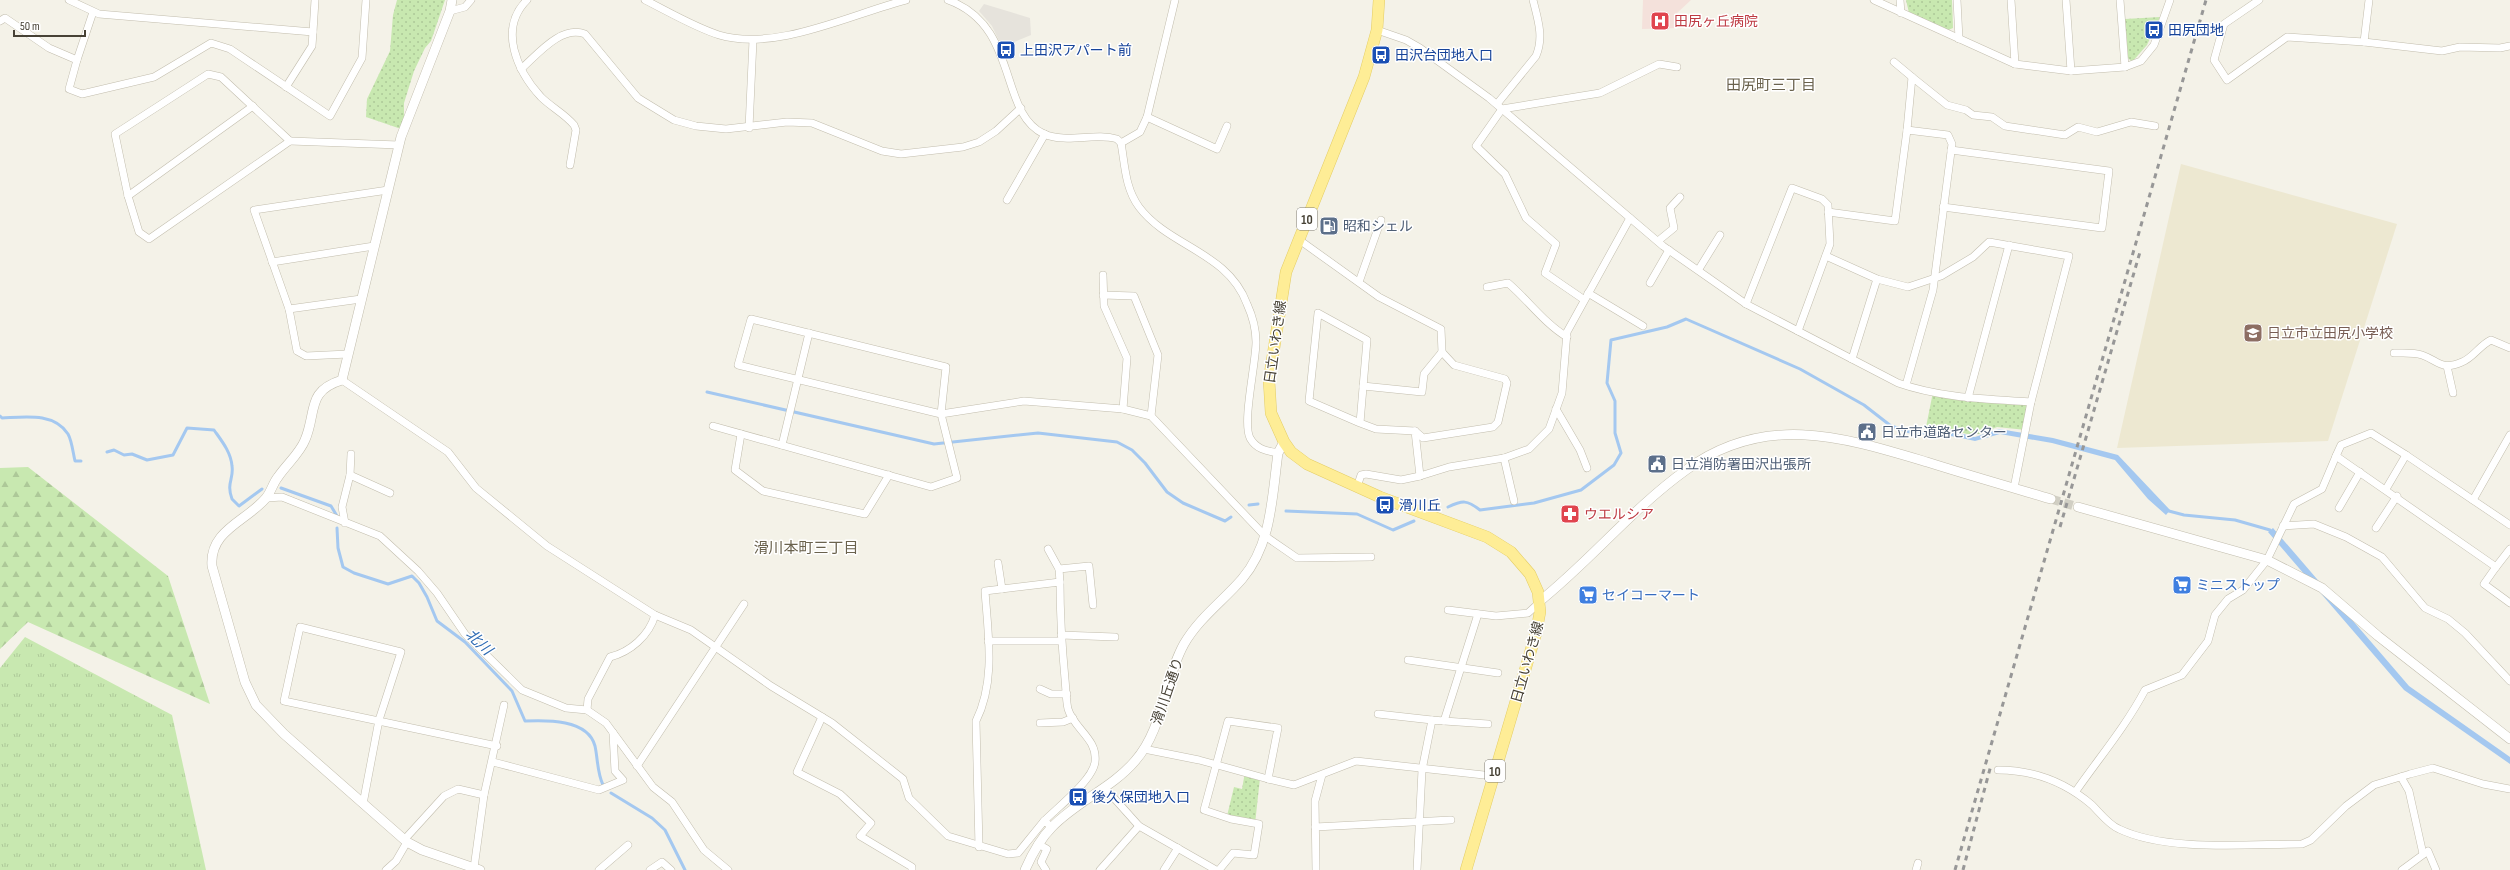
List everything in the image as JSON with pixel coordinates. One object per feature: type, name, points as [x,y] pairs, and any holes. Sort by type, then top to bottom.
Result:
[{"type":"main road","name":"日立いわき線","points":[[1379,0],[1377,30],[1364,77],[1298,239],[1283,281],[1269,380],[1271,413],[1284,442],[1291,452],[1307,464],[1357,487],[1500,543],[1522,563],[1530,574],[1540,601],[1536,633],[1466,870]]},
{"type":"street","points":[[69,0],[93,12],[313,32]]},
{"type":"street","points":[[286,87],[312,46],[315,0]]},
{"type":"street","points":[[93,12],[69,89],[82,94],[154,77],[212,44],[230,49],[330,116],[362,58],[366,0]]},
{"type":"street","points":[[342,380],[399,145],[450,11],[452,0]]},
{"type":"street","points":[[450,11],[465,7],[471,0]]},
{"type":"street","points":[[527,0],[514,17],[512,40],[521,69],[543,98],[574,125],[576,130],[570,165]]},
{"type":"street","points":[[644,0],[719,35],[753,40],[793,34],[906,0]]},
{"type":"street","points":[[948,0],[961,4],[986,24],[998,47],[1021,108],[1028,119],[1045,134],[1073,138],[1112,137],[1121,143],[1128,183],[1138,206],[1153,222],[1210,258],[1228,273],[1247,303],[1256,341],[1248,418],[1249,437],[1258,448],[1278,453]]},
{"type":"street","points":[[1121,143],[1140,132],[1147,117],[1174,0]]},
{"type":"street","points":[[1533,0],[1540,30],[1540,47],[1536,56],[1499,106],[1476,146],[1506,174],[1526,218],[1556,244],[1545,273],[1584,299]]},
{"type":"street","points":[[1874,0],[2015,64],[2071,71],[2125,68],[2141,61],[2148,55],[2159,33],[2170,0]]},
{"type":"street","points":[[1900,0],[1901,13]]},
{"type":"street","points":[[1957,0],[1959,39]]},
{"type":"street","points":[[2011,0],[2015,64]]},
{"type":"street","points":[[2066,0],[2071,71]]},
{"type":"street","points":[[2120,0],[2125,68]]},
{"type":"street","points":[[2259,0],[2224,24],[2214,60],[2227,80],[2287,37],[2364,42],[2442,51],[2460,47],[2500,48],[2510,46]]},
{"type":"street","points":[[2364,42],[2369,0]]},
{"type":"street","points":[[2,17],[49,48],[77,60]]},
{"type":"street","points":[[1377,30],[1406,40],[1420,48],[1499,106],[1658,242],[1699,269],[1746,304],[1906,385],[1968,398],[2031,402]]},
{"type":"street","points":[[521,69],[559,37],[578,32],[585,34],[638,98],[654,110],[674,120],[696,126],[726,129],[749,128],[787,122],[812,123],[882,151],[901,154],[963,147],[979,142],[996,131],[1021,108]]},
{"type":"street","points":[[749,128],[753,40]]},
{"type":"street","points":[[1894,62],[1947,105],[1966,110],[1973,115],[1992,117],[2005,126],[2065,135],[2078,128],[2097,132],[2131,122],[2155,126]]},
{"type":"street","points":[[1499,106],[1600,94],[1659,64],[1677,67]]},
{"type":"street","points":[[290,141],[221,77],[208,74],[115,134],[128,196],[139,232],[150,239],[290,141],[399,145]]},
{"type":"street","points":[[1828,212],[1895,221],[1907,130],[1912,77]]},
{"type":"street","points":[[128,196],[253,106]]},
{"type":"street","points":[[1147,117],[1217,149],[1227,126]]},
{"type":"street","points":[[1906,385],[1933,290],[1952,144],[1948,135],[1907,130]]},
{"type":"street","points":[[1007,200],[1045,134]]},
{"type":"street","points":[[1943,207],[2102,228],[2109,171],[1951,150]]},
{"type":"street","points":[[1746,304],[1792,188],[1827,202],[1830,244],[1798,331]]},
{"type":"street","points":[[348,354],[306,356],[297,351],[289,309],[254,210],[388,190]]},
{"type":"street","points":[[1658,242],[1674,228],[1670,208],[1680,197]]},
{"type":"street","points":[[1357,487],[1361,476],[1366,474],[1401,480],[1449,467],[1504,458],[1530,449],[1549,429],[1562,393],[1567,337],[1584,299],[1630,218]]},
{"type":"street","points":[[1359,282],[1381,220]]},
{"type":"street","points":[[1699,269],[1720,235]]},
{"type":"street","points":[[1298,239],[1380,297],[1442,329],[1442,352],[1424,374],[1422,392],[1363,386]]},
{"type":"street","points":[[1826,256],[1876,279],[1908,287],[1934,279],[1973,257],[1988,242],[2070,256],[2031,402],[2014,488]]},
{"type":"street","points":[[1968,398],[2009,245]]},
{"type":"street","points":[[272,262],[374,246]]},
{"type":"street","points":[[1650,282],[1669,250]]},
{"type":"street","points":[[1103,275],[1104,306],[1127,358],[1123,409]]},
{"type":"street","points":[[1852,359],[1876,279]]},
{"type":"street","points":[[1487,287],[1508,284],[1524,297],[1554,329],[1567,337]]},
{"type":"street","points":[[1588,293],[1643,326]]},
{"type":"street","points":[[1103,295],[1134,296],[1158,355],[1151,416]]},
{"type":"street","points":[[289,309],[362,299]]},
{"type":"street","points":[[1360,424],[1367,340],[1318,313],[1309,401],[1360,424],[1376,429],[1415,431],[1423,438],[1493,427],[1498,422],[1507,383],[1505,379],[1454,365],[1442,352]]},
{"type":"street","points":[[714,426],[931,487],[957,478],[941,414],[946,367],[751,319],[738,365],[941,414],[1024,401],[1123,409],[1151,416],[1265,536],[1297,558],[1371,557]]},
{"type":"street","points":[[782,445],[809,333]]},
{"type":"street","points":[[2394,352],[2422,355],[2440,365],[2447,366],[2464,362],[2482,344],[2491,340],[2510,348]]},
{"type":"street","points":[[2447,366],[2453,393]]},
{"type":"street","points":[[504,705],[497,746],[484,795],[477,869],[422,850],[405,841],[267,718],[256,705],[245,682],[212,566],[211,554],[224,534],[267,498],[277,478],[305,441],[319,393],[327,384],[342,380],[448,452],[476,488],[547,546],[655,615],[691,630],[771,686],[822,717],[903,779],[908,798],[948,836],[997,853],[1018,853],[1044,821],[1082,784],[1091,773],[1095,763],[1094,750],[1090,740],[1072,718],[1068,710],[1061,638],[1059,569],[1048,549]]},
{"type":"street","points":[[1556,409],[1572,434],[1587,468]]},
{"type":"street","points":[[1415,431],[1420,476]]},
{"type":"street","points":[[2076,791],[2120,727],[2132,715],[2145,690],[2182,675],[2208,641],[2215,615],[2228,599],[2243,590],[2267,560],[2294,504],[2322,489],[2341,445],[2372,433],[2510,525]]},
{"type":"street","points":[[742,434],[735,470],[763,491],[865,514],[889,475]]},
{"type":"street","points":[[1448,610],[1496,616],[1528,613],[1647,502],[1687,469],[1713,454],[1748,442],[1794,434],[1838,437],[2051,500]]},
{"type":"street","points":[[2474,500],[2510,435]]},
{"type":"street","name":"滑川丘通り","points":[[1025,870],[1038,844],[1052,827],[1081,803],[1105,788],[1135,761],[1144,749],[1153,732],[1170,675],[1184,644],[1205,616],[1242,578],[1259,552],[1265,536],[1271,509],[1278,453],[1284,442]]},
{"type":"street","points":[[345,523],[342,507],[350,475],[351,454]]},
{"type":"street","points":[[2386,489],[2406,455]]},
{"type":"street","points":[[2336,456],[2397,496],[2496,567]]},
{"type":"street","points":[[1504,458],[1514,501]]},
{"type":"street","points":[[2339,508],[2360,472]]},
{"type":"street","points":[[350,475],[390,493]]},
{"type":"street","points":[[2376,528],[2397,496]]},
{"type":"street","points":[[267,498],[282,497],[380,536],[418,571],[437,593],[465,634],[522,690],[566,708],[588,710],[606,723],[653,787],[672,802],[704,850],[728,870]]},
{"type":"street","points":[[2078,507],[2267,560],[2322,588],[2378,636],[2510,739]]},
{"type":"street","points":[[2283,526],[2314,524],[2382,557],[2425,608],[2448,619],[2465,633],[2510,681]]},
{"type":"street","points":[[2510,549],[2484,584],[2510,603]]},
{"type":"street","points":[[998,563],[1002,589]]},
{"type":"street","points":[[1059,569],[1089,566],[1094,605]]},
{"type":"street","points":[[979,847],[976,721],[980,712],[991,664],[985,591],[1060,582]]},
{"type":"street","points":[[637,766],[744,604]]},
{"type":"street","points":[[1444,721],[1478,614]]},
{"type":"street","points":[[588,710],[588,699],[610,657],[632,648],[652,624],[655,615]]},
{"type":"street","points":[[363,804],[379,720],[401,652],[300,627],[284,701],[379,720],[497,746]]},
{"type":"street","points":[[988,641],[1115,637]]},
{"type":"street","points":[[1408,660],[1462,666],[1498,673]]},
{"type":"street","points":[[1040,689],[1051,694],[1067,694]]},
{"type":"street","points":[[1378,714],[1488,724]]},
{"type":"street","points":[[822,717],[797,772],[840,794],[871,823],[860,836],[912,867],[912,870]]},
{"type":"street","points":[[1040,723],[1063,722],[1072,718]]},
{"type":"street","points":[[1417,870],[1422,770],[1432,720]]},
{"type":"street","points":[[1219,870],[1233,854],[1254,855],[1259,824],[1231,820],[1204,810],[1215,764],[1228,721],[1278,728],[1268,779]]},
{"type":"street","points":[[492,762],[599,790],[623,780],[615,771],[613,733]]},
{"type":"street","points":[[1144,749],[1215,764],[1260,778],[1294,785],[1356,761],[1422,770],[1494,776]]},
{"type":"street","points":[[1998,770],[2018,770],[2039,775],[2076,791],[2117,829],[2150,841],[2302,844],[2311,840],[2346,806],[2374,786],[2433,768],[2483,784],[2510,789]]},
{"type":"street","points":[[1316,870],[1316,801],[1322,775]]},
{"type":"street","points":[[2401,777],[2409,791],[2424,854]]},
{"type":"street","points":[[1105,788],[1139,826],[1216,870]]},
{"type":"street","points":[[386,870],[396,861],[405,841],[444,796],[458,789],[484,795]]},
{"type":"street","points":[[1315,827],[1451,820]]},
{"type":"street","points":[[1044,821],[1052,827]]},
{"type":"street","points":[[1100,870],[1139,826]]},
{"type":"street","points":[[1038,844],[1047,849],[1041,862],[1046,870]]},
{"type":"street","points":[[599,870],[628,845]]},
{"type":"street","points":[[1164,870],[1178,848]]},
{"type":"street","points":[[2402,870],[2428,851],[2436,870]]},
{"type":"street","points":[[650,870],[662,862],[671,870]]},
{"type":"shaded area","name":"田尻ヶ丘病院","points":[[1643,0],[1691,0],[1677,13],[1679,28],[1642,29]]},
{"type":"shaded area","points":[[984,4],[1030,18],[1031,35],[1002,47],[992,26],[979,11]]},
{"type":"shaded area","name":"日立市立田尻小学校","points":[[2181,164],[2397,224],[2328,441],[2117,448]]},
{"type":"green space","points":[[397,0],[445,0],[431,41],[425,48],[414,71],[404,103],[404,130],[366,117],[367,99],[390,51],[393,15]]},
{"type":"green space","points":[[1906,0],[1952,0],[1953,28],[1948,30],[1909,13]]},
{"type":"green space","points":[[2160,17],[2147,45],[2132,62],[2128,58],[2125,19]]},
{"type":"green space","points":[[1933,392],[2031,402],[2026,430],[1997,427],[1980,434],[1967,434],[1946,428],[1926,427]]},
{"type":"green space","points":[[28,467],[168,576],[210,704],[28,622],[0,649],[0,468]]},
{"type":"green space","points":[[25,637],[172,715],[206,870],[0,870],[0,668]]},
{"type":"green space","points":[[1245,772],[1260,778],[1255,824],[1227,816],[1234,787],[1242,789]]},
{"type":"water","points":[[1999,429],[2053,438],[2118,455],[2170,510],[2166,515],[2148,499],[2115,460],[2052,443],[2000,434],[1975,441],[1952,436],[1955,432],[1975,437]]},
{"type":"water","points":[[2273,528],[2409,686],[2510,757],[2510,764],[2404,690],[2268,532]]},
{"type":"waterway","points":[[1448,507],[1465,502],[1472,504],[1480,510],[1534,503],[1581,490],[1614,465],[1621,453],[1615,433],[1615,401],[1607,383],[1611,340],[1667,327],[1686,319],[1800,369],[1864,405],[1891,426],[1910,432],[1956,435]]},
{"type":"waterway","points":[[707,392],[934,444],[1038,433],[1117,442],[1132,450],[1145,463],[1167,492],[1183,503],[1225,521],[1231,517]]},
{"type":"waterway","name":"北川","points":[[0,416],[2,418],[38,417],[55,422],[68,434],[75,461],[81,461]]},
{"type":"waterway","name":"北川","points":[[107,452],[114,450],[124,455],[132,454],[147,460],[173,455],[187,428],[214,430],[230,456],[232,470],[230,494],[232,499],[239,506],[262,489]]},
{"type":"waterway","name":"北川","points":[[281,488],[331,506],[337,516]]},
{"type":"waterway","points":[[1249,505],[1258,504]]},
{"type":"waterway","points":[[2165,510],[2184,515],[2235,520],[2270,530]]},
{"type":"waterway","points":[[1286,511],[1357,514],[1393,530],[1414,521]]},
{"type":"waterway","name":"北川","points":[[337,528],[338,548],[343,567],[354,573],[388,584],[412,576],[419,583],[427,597],[437,621],[465,642],[512,691],[525,721],[555,721],[565,723],[575,726],[591,737],[595,746],[603,785]]},
{"type":"waterway","name":"北川","points":[[611,793],[652,818],[665,830],[685,870]]},
{"type":"tunnel","points":[[2051,499],[2078,507]]},
{"type":"railway","points":[[1955,870],[2206,0]]},
{"type":"railway","points":[[2060,527],[2140,252]]},
{"type":"railway","points":[[1963,870],[1991,765]]},
{"type":"place","name":"田尻ヶ丘病院","points":[[1660,21]]},
{"type":"place","name":"田尻団地","points":[[2154,30]]},
{"type":"place","name":"上田沢アパート前","points":[[1006,50]]},
{"type":"place","name":"田沢台団地入口","points":[[1381,55]]},
{"type":"place","name":"昭和シェル","points":[[1329,226]]},
{"type":"place","name":"日立市立田尻小学校","points":[[2253,333]]},
{"type":"place","name":"日立市道路センター","points":[[1867,432]]},
{"type":"place","name":"日立消防署田沢出張所","points":[[1657,464]]},
{"type":"place","name":"滑川丘","points":[[1385,505]]},
{"type":"place","name":"ウエルシア","points":[[1570,514]]},
{"type":"place","name":"ミニストップ","points":[[2182,585]]},
{"type":"place","name":"セイコーマート","points":[[1588,595]]},
{"type":"place","name":"後久保団地入口","points":[[1078,797]]},
{"type":"district","name":"田尻町三丁目","points":[[1771,85]]},
{"type":"district","name":"滑川本町三丁目","points":[[806,548]]}]
